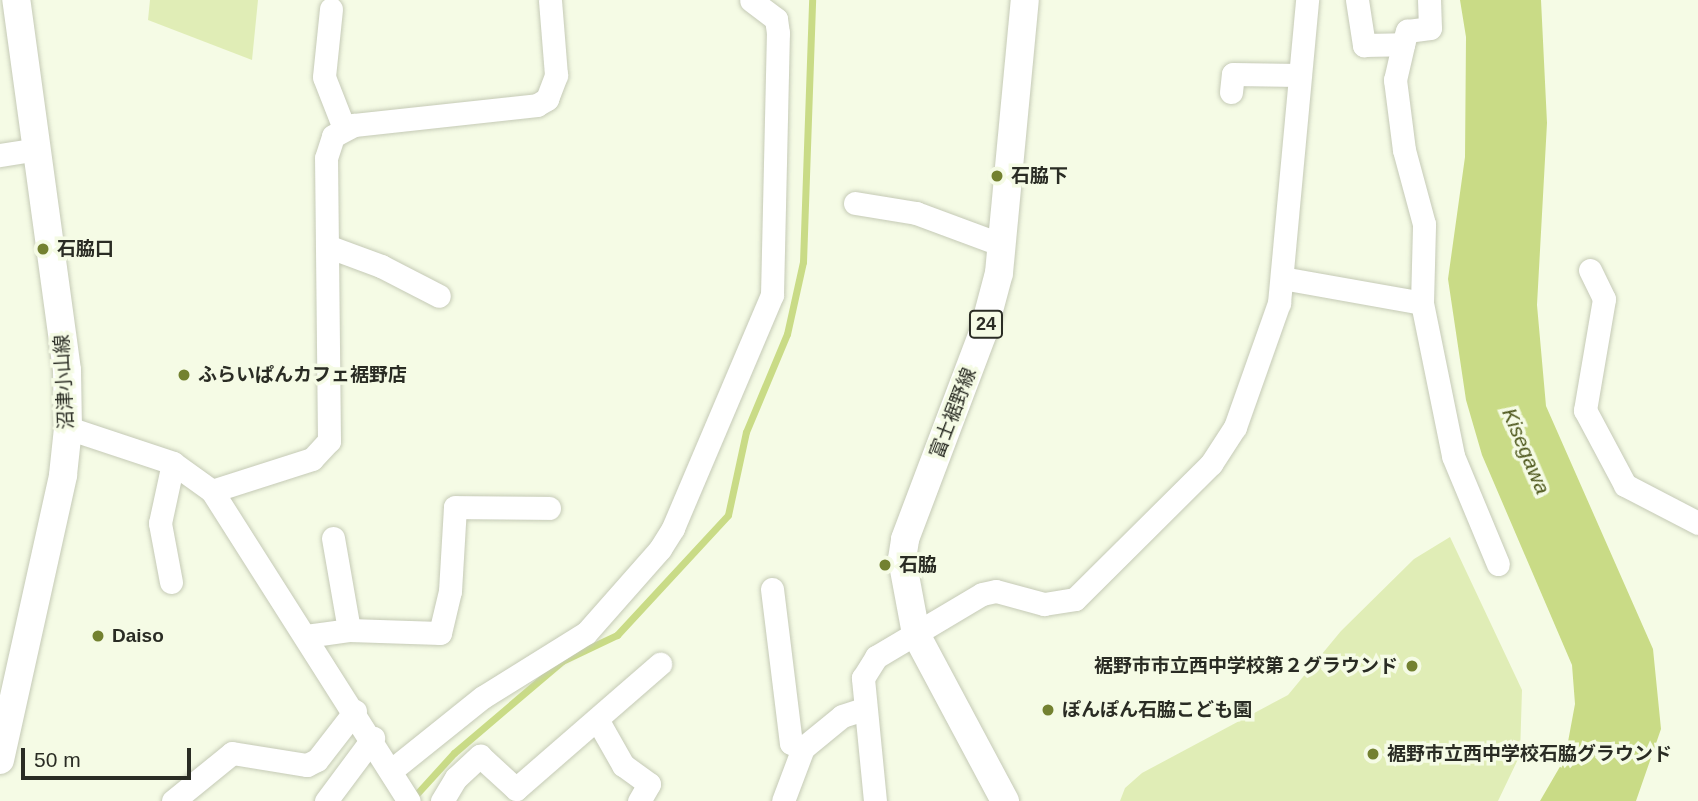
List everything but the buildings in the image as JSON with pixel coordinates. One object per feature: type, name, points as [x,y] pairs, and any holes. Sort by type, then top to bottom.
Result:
[{"type":"main road","name":"沼津小山線","points":[[0,760],[5,718],[63,475],[68,428],[67,370],[16,0]]},
{"type":"main road","name":"富士裾野線","points":[[1005,801],[916,634],[906,602],[905,539],[984,332],[1002,245],[1025,0]]},
{"type":"street","points":[[212,491],[312,459],[329,441],[326,158],[332,136],[344,128],[537,105],[554,88],[556,75],[550,0]]},
{"type":"street","points":[[68,428],[173,463],[212,491],[373,738],[401,786],[493,691],[586,633],[660,549],[673,528],[772,295],[778,33],[776,19],[751,0]]},
{"type":"street","points":[[875,801],[863,709],[863,678],[876,657],[982,594],[996,591],[1034,603],[1062,604],[1090,589],[1211,464],[1235,427],[1279,303],[1307,0]]},
{"type":"street","points":[[1357,0],[1364,45],[1403,44]]},
{"type":"street","points":[[1429,0],[1430,28],[1407,31],[1395,80],[1404,150],[1424,224],[1422,303],[1453,456],[1498,564]]},
{"type":"street","points":[[331,9],[324,77],[344,128]]},
{"type":"street","points":[[1231,92],[1233,74],[1299,75]]},
{"type":"street","points":[[0,155],[38,149]]},
{"type":"street","points":[[855,204],[916,214],[1002,245]]},
{"type":"street","points":[[327,246],[381,266],[439,296]]},
{"type":"street","points":[[1590,270],[1604,299],[1586,410],[1625,485],[1698,523]]},
{"type":"street","points":[[1282,278],[1422,303]]},
{"type":"street","points":[[171,582],[160,523],[173,463]]},
{"type":"street","points":[[306,636],[349,630],[440,633],[450,592],[455,507],[549,508]]},
{"type":"street","points":[[333,538],[349,630]]},
{"type":"street","points":[[772,589],[791,743],[803,748]]},
{"type":"street","points":[[442,801],[456,778],[480,756],[516,789],[598,721],[660,664]]},
{"type":"street","points":[[783,801],[803,748],[842,716],[863,709]]},
{"type":"street","points":[[173,801],[232,753],[307,765],[317,760],[355,711]]},
{"type":"street","points":[[598,721],[623,765],[649,784],[639,801]]},
{"type":"street","points":[[326,801],[373,738]]},
{"type":"shaded area","points":[[150,0],[258,0],[252,60],[148,20]]},
{"type":"shaded area","name":"裾野市市立西中学校第２グラウンド","points":[[1450,537],[1522,690],[1520,755],[1498,801],[1120,801],[1125,788],[1142,773],[1288,695],[1341,631],[1414,559]]},
{"type":"water","name":"Kisegawa","points":[[1460,0],[1541,0],[1547,123],[1537,305],[1546,406],[1653,649],[1661,729],[1636,801],[1540,801],[1565,758],[1575,704],[1572,665],[1482,455],[1466,400],[1448,279],[1465,157],[1466,37]]},
{"type":"waterway","points":[[413,798],[454,753],[562,661],[617,635],[728,515],[746,432],[787,334],[803,262],[812,0]]},
{"type":"place","name":"石脇下","points":[[997,176]]},
{"type":"place","name":"石脇口","points":[[43,249]]},
{"type":"place","name":"ふらいぱんカフェ裾野店","points":[[184,375]]},
{"type":"place","name":"石脇","points":[[885,565]]},
{"type":"place","name":"Daiso","points":[[98,636]]},
{"type":"place","name":"裾野市市立西中学校第２グラウンド","points":[[1412,666]]},
{"type":"place","name":"ぽんぽん石脇こども園","points":[[1048,710]]},
{"type":"place","name":"裾野市立西中学校石脇グラウンド","points":[[1373,754]]}]
